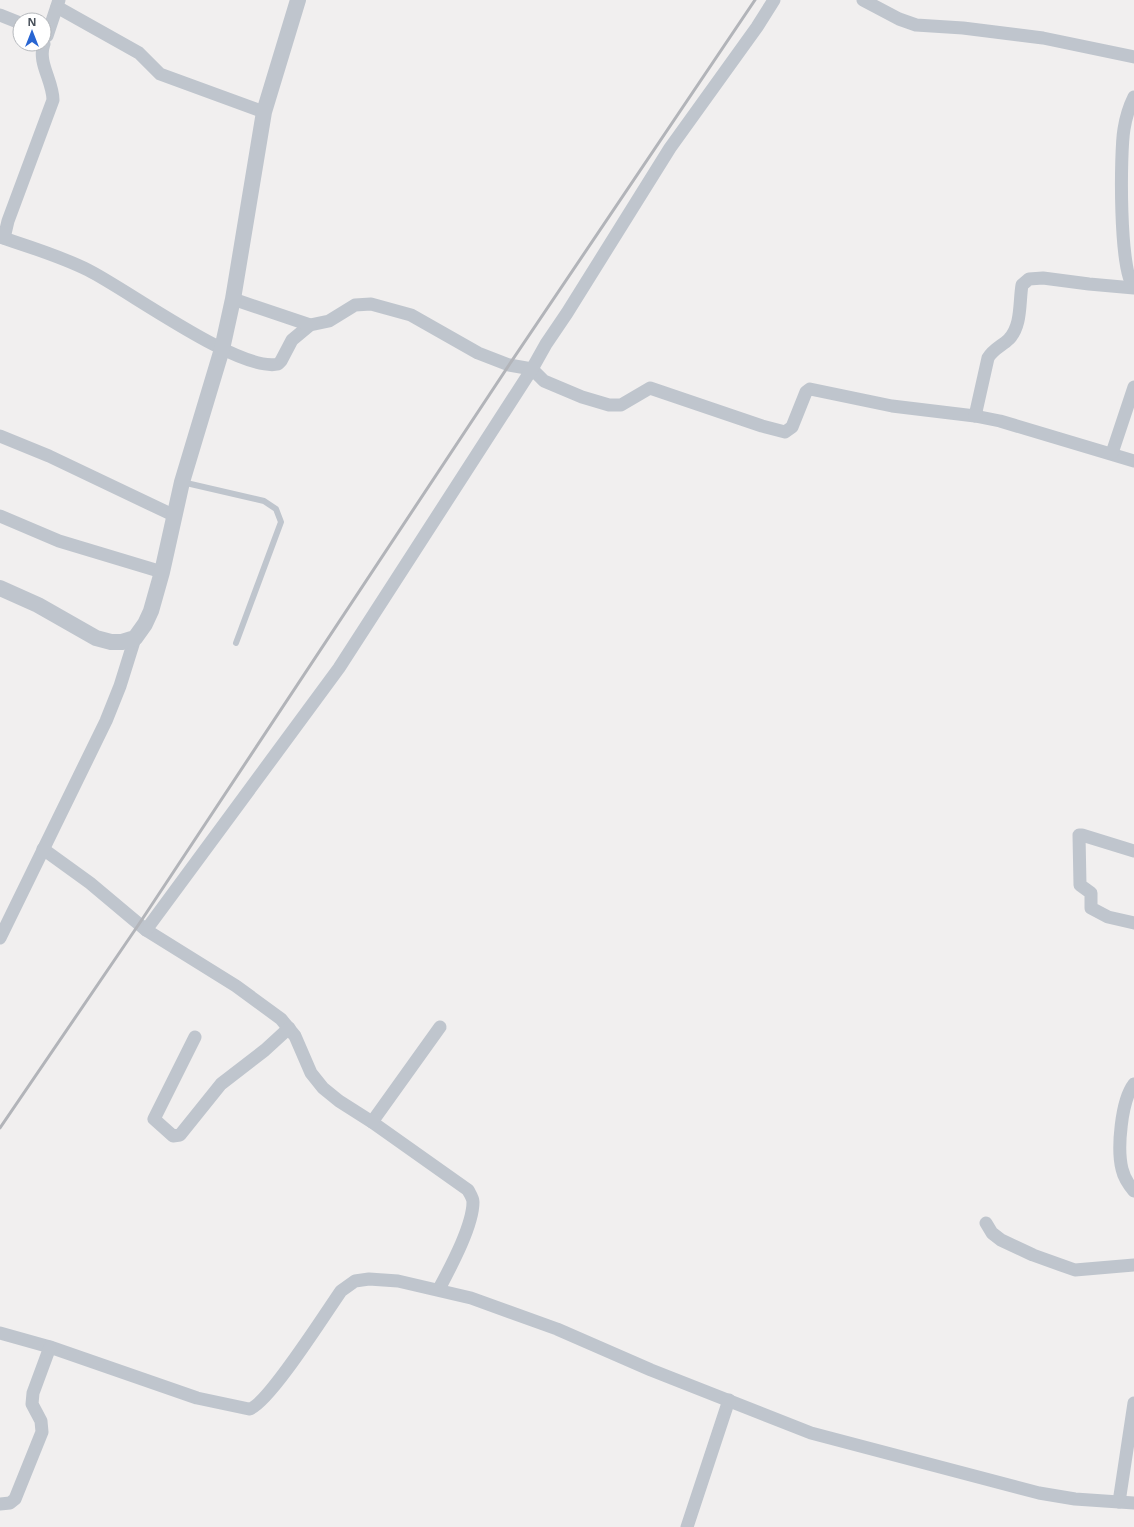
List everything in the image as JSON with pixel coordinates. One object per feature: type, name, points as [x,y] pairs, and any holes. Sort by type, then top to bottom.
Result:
[{"type":"street","points":[[0,938],[106,720],[135,638],[145,624],[151,611],[162,572],[173,515],[222,349],[233,299],[264,112],[298,0]]},
{"type":"street","points":[[146,930],[339,668],[532,369],[546,344],[580,293],[670,148],[757,27],[774,0]]},
{"type":"street","points":[[863,0],[899,19],[916,25],[963,28],[1042,38],[1134,57]]},
{"type":"street","points":[[52,21],[58,4],[139,54],[160,74],[264,112]]},
{"type":"street","points":[[0,15],[12,20]]},
{"type":"street","points":[[44,52],[43,57],[53,93],[53,100],[2,237],[61,258],[90,271],[222,349],[254,362],[268,365],[278,364],[296,335],[310,325],[329,321],[355,305],[380,306],[411,315],[478,353],[509,365],[532,369],[544,381],[582,397],[609,405],[621,404],[650,388],[762,426],[785,432],[792,427],[806,392],[810,389],[892,406],[975,416],[1000,421],[1112,453],[1134,461]]},
{"type":"street","points":[[1134,97],[1127,112],[1124,130],[1122,176],[1122,230],[1129,279],[1134,287]]},
{"type":"street","points":[[975,416],[988,358],[991,353],[1007,340],[1016,330],[1022,285],[1025,281],[1033,278],[1043,278],[1089,284],[1134,287]]},
{"type":"street","points":[[233,299],[310,325]]},
{"type":"street","points":[[1112,453],[1134,387]]},
{"type":"street","points":[[0,436],[49,456],[173,515]]},
{"type":"street","points":[[0,516],[59,541],[162,572]]},
{"type":"street","points":[[0,588],[38,605],[96,638],[111,642],[122,642],[135,638]]},
{"type":"street","points":[[1134,851],[1082,835],[1078,836],[1080,885],[1091,893],[1091,908],[1108,917],[1134,923]]},
{"type":"street","points":[[43,849],[90,883],[146,930],[236,986],[281,1019],[295,1036],[311,1073],[323,1088],[339,1101],[372,1122],[468,1190],[473,1199],[472,1210],[467,1227],[439,1289]]},
{"type":"street","points":[[372,1122],[440,1027]]},
{"type":"street","points":[[195,1037],[154,1120],[173,1136],[180,1135],[221,1084],[265,1050],[289,1028]]},
{"type":"street","points":[[1134,1084],[1126,1103],[1122,1124],[1121,1158],[1122,1170],[1134,1191]]},
{"type":"street","points":[[986,1223],[992,1233],[1001,1240],[1033,1255],[1075,1270],[1134,1265]]},
{"type":"street","points":[[0,1333],[50,1347],[196,1398],[249,1409],[256,1406],[280,1379],[341,1291],[355,1281],[369,1279],[398,1281],[439,1289],[525,1316],[651,1370],[729,1400],[761,1415],[811,1433],[1039,1493],[1075,1499],[1134,1503]]},
{"type":"street","points":[[0,1504],[10,1503],[15,1499],[42,1432],[41,1421],[32,1404],[33,1393],[50,1347]]},
{"type":"street","points":[[686,1527],[729,1400]]},
{"type":"street","points":[[1119,1502],[1134,1403]]},
{"type":"lane","points":[[182,482],[264,501],[276,509],[281,522],[236,643]]},
{"type":"railway","points":[[0,1128],[139,924],[509,365],[755,0]]}]
